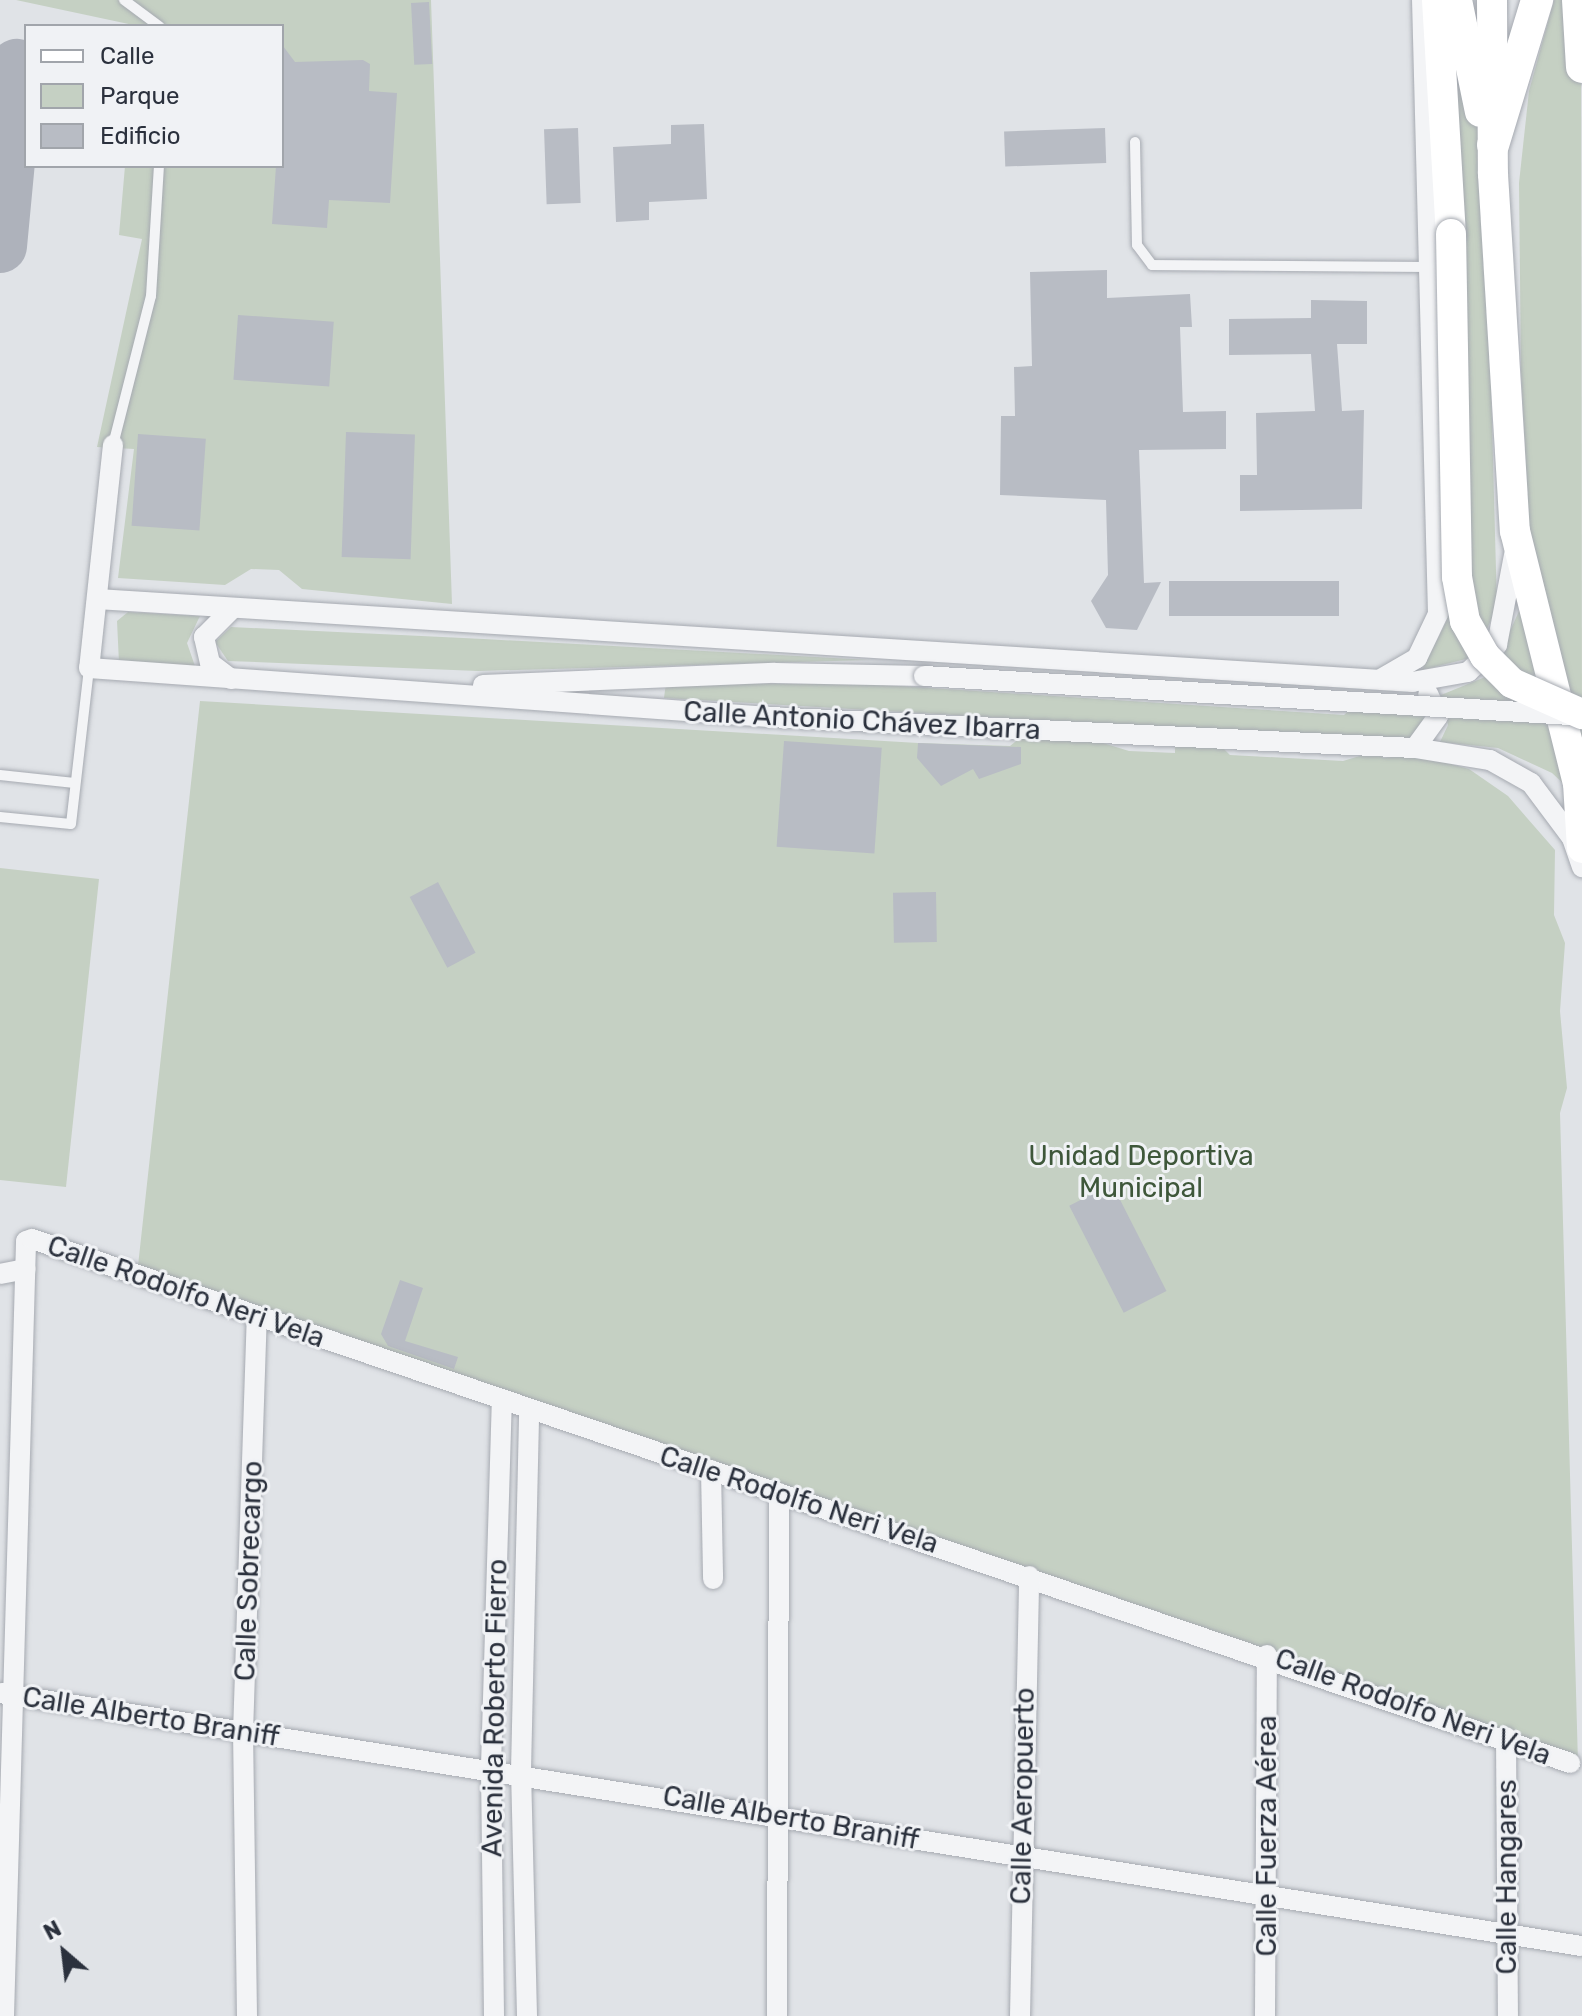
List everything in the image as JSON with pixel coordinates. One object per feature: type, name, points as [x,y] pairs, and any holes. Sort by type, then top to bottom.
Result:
[{"type":"highway","points":[[1493,160],[1537,0]]},
{"type":"highway","points":[[1578,0],[1582,67]]},
{"type":"main road","points":[[1437,0],[1451,234],[1457,577],[1465,621],[1485,656],[1512,683],[1582,714]]},
{"type":"main road","points":[[1457,0],[1493,160]]},
{"type":"main road","points":[[1492,0],[1493,160],[1515,531],[1576,772],[1582,848]]},
{"type":"street","points":[[1373,682],[1417,658],[1438,614],[1425,267],[1422,0]]},
{"type":"street","points":[[89,668],[113,445]]},
{"type":"street","points":[[97,599],[1373,682],[1412,682],[1468,672],[1497,645],[1511,594],[1515,531]]},
{"type":"street","points":[[231,679],[210,663],[204,637],[233,608]]},
{"type":"street","name":"Calle Antonio Chávez Ibarra","points":[[89,668],[769,717],[1415,748],[1490,760],[1531,783],[1572,838],[1582,867]]},
{"type":"street","points":[[387,689],[775,673],[924,676],[1582,714]]},
{"type":"street","points":[[1412,682],[1429,695],[1438,716],[1415,748]]},
{"type":"street","name":"Calle Rodolfo Neri Vela","points":[[26,1269],[29,1240],[257,1319],[1267,1655],[1506,1737],[1570,1763]]},
{"type":"street","points":[[0,1274],[26,1269],[8,1694],[4,2016]]},
{"type":"street","name":"Calle Sobrecargo","points":[[247,2016],[243,1733],[257,1319]]},
{"type":"street","name":"Avenida Roberto Fierro","points":[[494,2016],[491,1766],[502,1399]]},
{"type":"street","name":"Avenida Roberto Fierro","points":[[527,2016],[521,1771],[529,1410]]},
{"type":"street","points":[[711,1470],[713,1579]]},
{"type":"street","points":[[777,2016],[781,1816],[779,1493]]},
{"type":"street","name":"Calle Aeropuerto","points":[[1020,2016],[1020,1857],[1029,1576]]},
{"type":"street","name":"Calle Fuerza Aérea","points":[[1265,2016],[1267,1655]]},
{"type":"street","name":"Calle Alberto Braniff","points":[[8,1694],[243,1733],[491,1766],[1020,1857],[1268,1893],[1582,1946]]},
{"type":"street","name":"Calle Hangares","points":[[1506,1737],[1508,2016]]},
{"type":"lane","points":[[124,0],[156,24]]},
{"type":"lane","points":[[1135,142],[1137,245],[1152,265],[1425,267]]},
{"type":"lane","points":[[113,445],[151,296],[159,168]]},
{"type":"lane","points":[[0,817],[71,824],[89,668]]},
{"type":"lane","points":[[0,775],[75,783]]},
{"type":"green space","points":[[16,0],[431,0],[452,604],[302,589],[279,570],[251,569],[225,585],[118,578],[134,449],[97,447],[142,239],[119,235],[125,168],[284,168],[284,24],[129,24]]},
{"type":"green space","points":[[1453,0],[1485,164],[1497,607],[1474,657],[1422,670],[1447,620]]},
{"type":"green space","points":[[1554,0],[1581,0],[1582,740],[1530,544],[1521,372],[1519,183],[1529,91]]},
{"type":"green space","points":[[1520,609],[1567,787],[1552,773],[1498,748],[1440,742],[1448,725],[1441,695],[1490,675]]},
{"type":"green space","points":[[128,612],[200,616],[187,643],[196,669],[119,663],[117,621]]},
{"type":"green space","points":[[231,627],[870,660],[478,671],[228,661],[215,642]]},
{"type":"green space","points":[[666,683],[870,684],[1344,715],[1361,700],[1424,716],[1425,723],[1412,740],[1400,741],[664,698]]},
{"type":"green space","name":"Unidad Deportiva Municipal","points":[[200,701],[918,743],[1010,746],[1020,738],[1090,739],[1129,751],[1175,753],[1175,746],[1216,741],[1230,755],[1343,761],[1373,752],[1384,758],[1415,754],[1469,769],[1508,796],[1555,850],[1554,915],[1565,943],[1560,1011],[1567,1088],[1560,1113],[1578,1763],[137,1275]]},
{"type":"green space","points":[[0,868],[99,879],[66,1187],[0,1180]]},
{"type":"building","points":[[429,2],[432,64],[414,65],[411,3]]},
{"type":"building","points":[[284,47],[295,62],[363,60],[370,64],[369,91],[397,93],[390,203],[329,200],[327,228],[272,224],[276,168],[284,168]]},
{"type":"building","points":[[704,124],[707,199],[649,202],[649,220],[616,222],[613,147],[671,144],[671,125]]},
{"type":"building","points":[[578,128],[581,203],[547,204],[544,129]]},
{"type":"building","points":[[1105,128],[1106,163],[1005,167],[1004,132]]},
{"type":"building","points":[[1107,270],[1107,298],[1190,294],[1192,327],[1180,327],[1183,412],[1226,411],[1226,449],[1139,450],[1144,583],[1161,582],[1137,630],[1106,628],[1091,601],[1108,575],[1106,500],[1000,495],[1001,416],[1015,416],[1014,367],[1032,366],[1030,272]]},
{"type":"building","points":[[1311,300],[1367,301],[1367,344],[1337,344],[1342,411],[1364,410],[1362,509],[1240,511],[1240,475],[1257,475],[1256,413],[1315,411],[1311,354],[1229,355],[1229,319],[1311,318]]},
{"type":"building","points":[[238,315],[334,322],[329,387],[233,380]]},
{"type":"building","points":[[346,432],[415,434],[411,559],[342,557]]},
{"type":"building","points":[[138,434],[206,439],[199,531],[132,526]]},
{"type":"building","points":[[1169,581],[1339,581],[1339,616],[1169,616]]},
{"type":"building","points":[[784,741],[882,748],[874,854],[777,847]]},
{"type":"building","points":[[918,743],[1021,747],[1021,764],[979,779],[973,769],[941,786],[917,758]]},
{"type":"building","points":[[438,882],[476,953],[447,968],[410,897]]},
{"type":"building","points":[[936,892],[937,942],[894,943],[893,893]]},
{"type":"building","points":[[1112,1184],[1166,1291],[1124,1313],[1069,1206]]},
{"type":"building","points":[[400,1280],[423,1288],[405,1341],[458,1357],[454,1369],[388,1346],[381,1334]]},
{"type":"taxiway","points":[[0,246],[17,66]]}]
